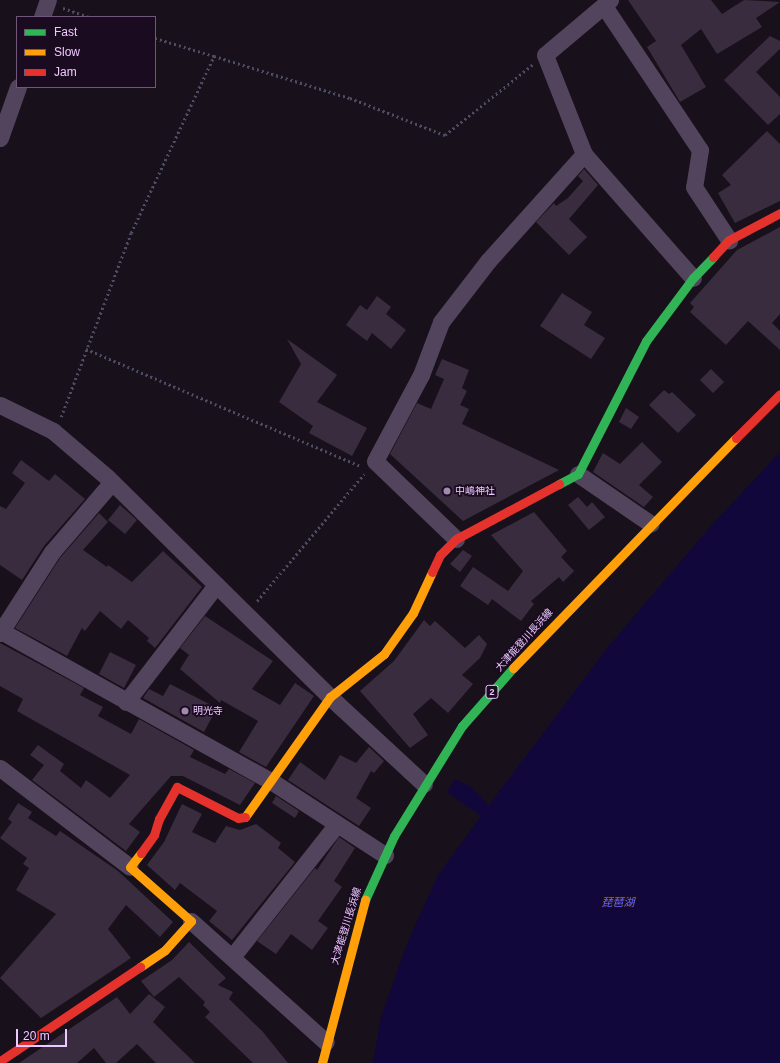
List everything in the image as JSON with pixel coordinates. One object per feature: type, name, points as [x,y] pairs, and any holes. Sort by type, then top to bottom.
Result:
[{"type":"street","points":[[693,278],[584,154],[546,55],[607,3],[700,150],[694,188],[729,240]]},
{"type":"street","points":[[0,138],[18,88]]},
{"type":"street","points":[[456,540],[375,461],[421,375],[441,322],[488,261],[584,154]]},
{"type":"street","points":[[130,867],[154,835],[160,819],[177,787],[238,818],[247,816],[330,697],[384,654],[414,613],[440,555],[456,540],[578,474],[646,341],[693,278],[729,240],[780,213]]},
{"type":"street","name":"大津能登川長浜線","points":[[322,1063],[326,1042],[366,895],[385,855],[424,784],[462,726],[538,638],[780,394]]},
{"type":"street","points":[[0,405],[53,431],[112,482],[330,697],[424,784]]},
{"type":"street","points":[[578,474],[651,524]]},
{"type":"street","points":[[112,482],[52,552],[1,632],[271,781],[385,855]]},
{"type":"street","points":[[126,702],[216,585]]},
{"type":"street","points":[[0,768],[130,867],[326,1042]]},
{"type":"street","points":[[232,958],[338,824]]},
{"type":"street","points":[[0,1061],[165,950],[191,921]]},
{"type":"path","points":[[46,7],[85,16]]},
{"type":"path","points":[[156,38],[350,98],[446,135],[546,55]]},
{"type":"path","points":[[53,431],[61,418],[131,234],[214,56]]},
{"type":"path","points":[[86,349],[368,469],[246,614]]},
{"type":"water","name":"琵琶湖","points":[[780,452],[780,1063],[373,1063],[381,1017],[406,946],[437,877],[481,816],[447,792],[455,779],[471,787],[489,805],[608,647],[710,527]]},
{"type":"building","points":[[628,0],[711,0],[722,14],[744,0],[780,2],[756,18],[762,27],[717,54],[701,29],[681,45],[706,87],[680,102],[647,47],[656,41]]},
{"type":"building","points":[[770,36],[780,41],[780,49],[756,72],[780,97],[780,114],[768,125],[724,80]]},
{"type":"building","points":[[767,131],[780,144],[780,201],[735,223],[718,193],[731,185],[722,175]]},
{"type":"building","points":[[584,169],[598,185],[569,219],[587,237],[569,255],[536,222],[554,203],[556,206],[568,198],[583,181],[578,176]]},
{"type":"building","points":[[780,227],[780,314],[772,323],[780,331],[780,350],[748,321],[726,345],[690,312],[694,307],[690,303],[737,250]]},
{"type":"building","points":[[562,293],[592,312],[584,325],[605,338],[591,359],[540,326]]},
{"type":"building","points":[[377,296],[391,307],[386,314],[406,330],[391,349],[372,333],[367,341],[346,325],[360,305],[367,310]]},
{"type":"building","points":[[287,339],[337,375],[317,402],[367,428],[352,456],[309,433],[313,426],[279,402],[301,364]]},
{"type":"building","points":[[442,359],[469,370],[462,388],[467,391],[460,405],[469,409],[462,424],[559,470],[463,521],[390,454],[417,403],[431,409],[444,379],[435,375]]},
{"type":"building","points":[[711,369],[724,382],[713,393],[700,380]]},
{"type":"building","points":[[664,390],[669,394],[672,392],[696,415],[678,433],[649,405]]},
{"type":"building","points":[[626,408],[639,417],[631,429],[619,422]]},
{"type":"building","points":[[642,442],[662,462],[639,485],[653,497],[644,507],[593,472],[603,453],[620,464]]},
{"type":"building","points":[[21,460],[49,481],[55,474],[85,499],[44,546],[22,580],[0,565],[0,506],[6,509],[25,483],[12,473]]},
{"type":"building","points":[[578,497],[587,507],[592,502],[605,517],[589,530],[568,505]]},
{"type":"building","points":[[120,505],[137,520],[125,534],[108,520]]},
{"type":"building","points":[[534,512],[567,551],[561,557],[574,571],[563,582],[559,577],[531,601],[534,604],[521,621],[492,599],[488,605],[460,586],[473,567],[508,591],[523,571],[491,535]]},
{"type":"building","points":[[99,513],[108,522],[83,550],[132,582],[163,551],[202,587],[155,648],[147,641],[149,638],[128,620],[121,629],[100,611],[85,631],[82,628],[67,656],[15,628],[60,558]]},
{"type":"building","points":[[463,550],[472,556],[460,572],[450,564]]},
{"type":"building","points":[[205,616],[273,661],[252,689],[280,705],[295,683],[314,696],[266,767],[239,752],[258,721],[221,700],[220,703],[180,669],[189,655],[180,648]]},
{"type":"building","points":[[424,620],[430,626],[435,621],[465,648],[479,635],[487,644],[480,658],[462,675],[473,684],[448,713],[431,698],[413,714],[428,735],[410,748],[360,691],[394,661]]},
{"type":"building","points":[[0,643],[84,688],[80,695],[103,707],[98,716],[131,734],[139,719],[194,750],[190,757],[225,774],[229,769],[255,783],[240,805],[183,776],[171,776],[129,824],[140,832],[126,851],[32,780],[44,765],[30,755],[38,745],[64,764],[60,771],[81,788],[86,780],[110,798],[130,775],[17,711],[23,699],[0,686]]},
{"type":"building","points":[[110,652],[136,665],[124,688],[99,674]]},
{"type":"building","points":[[170,684],[217,708],[204,732],[143,698],[149,689],[163,696]]},
{"type":"building","points":[[369,747],[384,761],[374,773],[371,771],[356,798],[371,808],[359,826],[288,780],[300,762],[325,780],[340,755],[356,763]]},
{"type":"building","points":[[276,796],[299,811],[295,818],[272,803]]},
{"type":"building","points":[[18,803],[32,812],[28,818],[56,836],[60,831],[118,871],[173,922],[160,937],[126,905],[108,929],[131,958],[41,1018],[0,978],[56,914],[16,890],[29,868],[23,864],[27,858],[0,838],[12,822],[8,819]]},
{"type":"building","points":[[182,804],[202,814],[192,832],[215,843],[226,826],[240,830],[256,824],[281,843],[278,848],[295,862],[232,940],[209,921],[217,911],[180,883],[175,890],[147,865],[164,842]]},
{"type":"building","points":[[339,837],[355,848],[334,881],[342,887],[318,921],[328,928],[312,950],[291,934],[276,954],[257,941],[315,868],[317,870]]},
{"type":"building","points":[[189,942],[226,978],[218,985],[233,992],[229,999],[263,1032],[288,1063],[253,1063],[205,1017],[210,1012],[203,1005],[205,1002],[179,977],[154,997],[141,981],[172,960]]},
{"type":"building","points":[[149,994],[165,1007],[153,1022],[195,1063],[156,1063],[137,1044],[116,1063],[106,1063],[94,1048],[77,1063],[19,1063],[117,997],[130,1014]]},
{"type":"traffic: fast","points":[[559,484],[578,474],[646,341],[693,278],[713,257]]},
{"type":"traffic: fast","points":[[365,900],[394,836],[462,726],[513,668]]},
{"type":"traffic: slow","points":[[513,668],[736,438]]},
{"type":"traffic: slow","points":[[245,817],[330,697],[384,654],[413,613],[432,572]]},
{"type":"traffic: slow","points":[[140,967],[165,950],[191,921],[130,867],[141,853]]},
{"type":"traffic: slow","points":[[322,1063],[365,900]]},
{"type":"traffic: jam","points":[[713,257],[729,240],[780,213]]},
{"type":"traffic: jam","points":[[736,438],[780,394]]},
{"type":"traffic: jam","points":[[432,572],[440,555],[456,539],[559,484]]},
{"type":"traffic: jam","points":[[141,853],[154,835],[159,819],[177,787],[238,818],[245,817]]},
{"type":"traffic: jam","points":[[0,1061],[140,967]]},
{"type":"place","name":"中嶋神社","points":[[447,491]]},
{"type":"place","name":"明光寺","points":[[185,711]]}]
